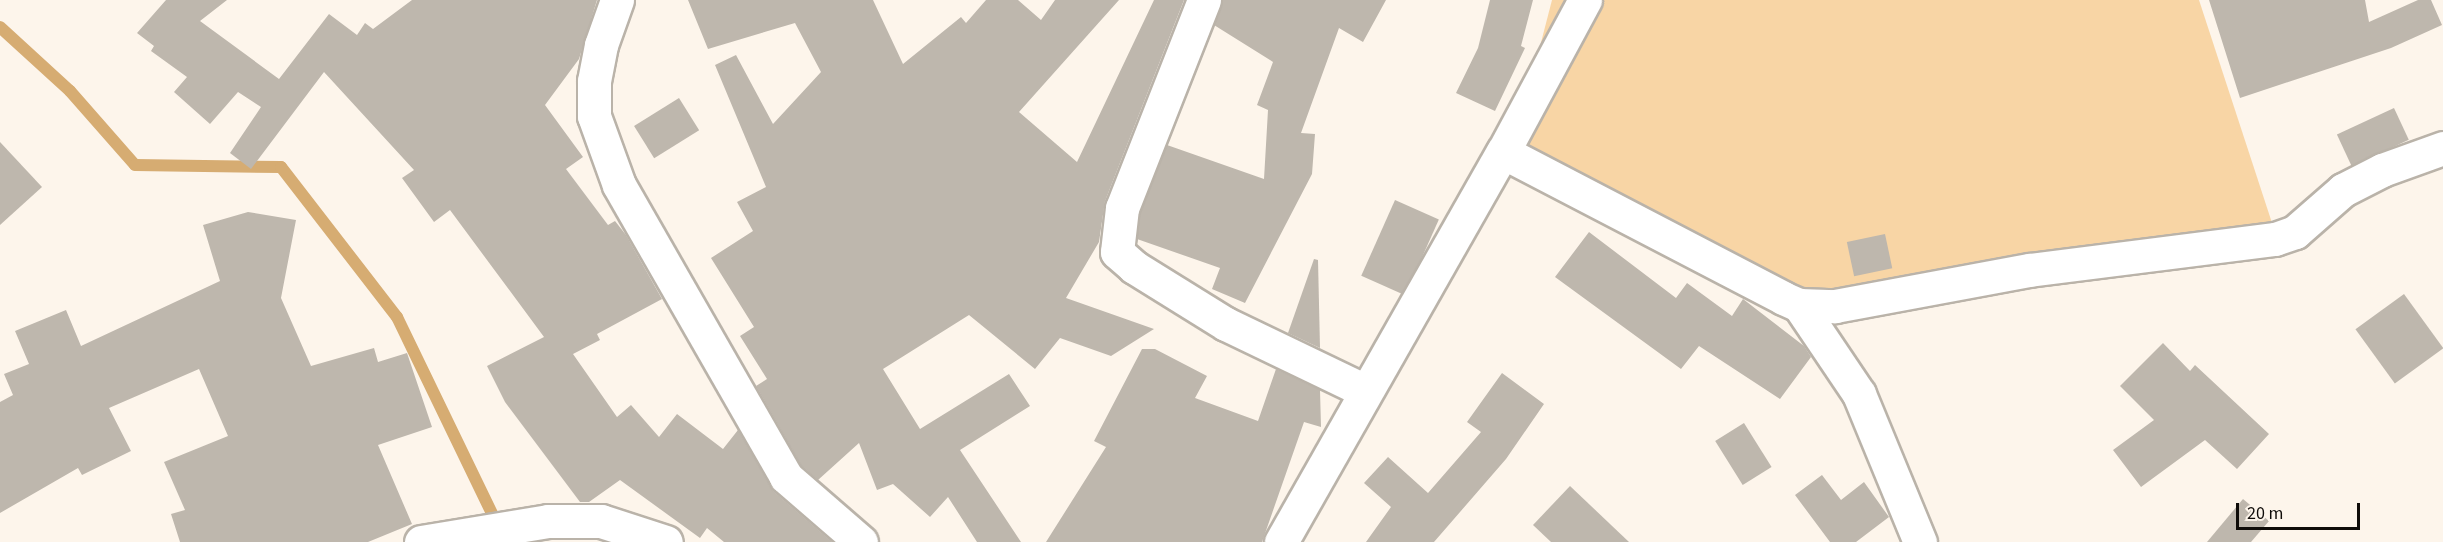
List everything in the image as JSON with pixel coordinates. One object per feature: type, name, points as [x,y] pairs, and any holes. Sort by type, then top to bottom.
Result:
[{"type":"street","points":[[617,0],[601,45],[594,116],[619,185],[786,477],[861,542]]},
{"type":"street","points":[[1204,0],[1122,208],[1117,252],[1134,267],[1226,324],[1365,391]]},
{"type":"street","points":[[1281,542],[1503,152],[1584,0]]},
{"type":"street","points":[[1503,152],[1799,305],[1835,306],[2029,270],[2275,240],[2295,232],[2343,190],[2382,170],[2443,148]]},
{"type":"street","points":[[1799,305],[1859,394],[1920,542]]},
{"type":"street","points":[[421,542],[558,521],[601,521],[666,542]]},
{"type":"shaded area","points":[[1552,0],[2199,0],[2273,226],[1813,296],[1514,147]]},
{"type":"building","points":[[166,0],[227,0],[200,21],[279,79],[329,14],[357,35],[365,23],[373,29],[412,0],[597,0],[579,59],[545,105],[583,157],[566,169],[608,225],[615,221],[626,235],[662,299],[597,334],[600,340],[573,354],[617,417],[631,405],[659,437],[677,414],[723,449],[738,430],[773,491],[832,542],[724,542],[707,528],[700,538],[620,480],[589,502],[580,502],[505,402],[487,366],[544,337],[450,210],[434,222],[402,178],[414,170],[324,72],[251,169],[230,153],[261,107],[238,92],[210,124],[174,92],[187,77],[151,51],[154,46],[137,33]]},
{"type":"building","points":[[688,0],[873,0],[903,64],[961,17],[966,23],[986,0],[1018,0],[1041,20],[1055,0],[1119,0],[1019,112],[1077,162],[1154,0],[1184,0],[1105,201],[1099,242],[1066,298],[1154,329],[1111,356],[1060,338],[1035,369],[969,315],[883,369],[920,429],[1009,374],[1030,406],[960,450],[1021,542],[977,542],[948,497],[930,517],[893,484],[877,490],[859,443],[818,480],[801,465],[756,386],[767,379],[740,336],[754,327],[711,258],[753,231],[737,202],[766,187],[715,65],[736,55],[773,124],[821,72],[795,23],[708,49]]},
{"type":"building","points":[[1222,0],[1386,0],[1363,42],[1339,28],[1301,133],[1315,134],[1312,174],[1245,303],[1212,289],[1220,268],[1137,239],[1140,213],[1167,145],[1264,179],[1268,110],[1257,105],[1273,62],[1214,25]]},
{"type":"building","points":[[1490,0],[1533,0],[1521,46],[1525,48],[1495,111],[1456,93],[1478,48]]},
{"type":"building","points":[[2209,0],[2365,0],[2369,22],[2418,0],[2431,0],[2442,25],[2391,48],[2240,98]]},
{"type":"building","points":[[679,98],[699,130],[654,158],[634,126]]},
{"type":"building","points":[[2394,108],[2409,140],[2352,166],[2337,135]]},
{"type":"building","points":[[0,142],[42,187],[0,225]]},
{"type":"building","points":[[1395,200],[1439,220],[1405,295],[1361,276]]},
{"type":"building","points":[[248,212],[296,220],[281,298],[311,366],[374,348],[378,362],[407,353],[432,427],[378,445],[412,524],[368,542],[180,542],[171,514],[185,510],[164,462],[228,436],[199,369],[109,408],[131,451],[82,475],[78,468],[0,513],[0,402],[13,395],[4,374],[29,364],[15,331],[66,310],[81,346],[220,281],[203,225]]},
{"type":"building","points":[[1589,232],[1676,298],[1687,283],[1732,316],[1743,299],[1804,346],[1811,357],[1780,399],[1699,346],[1681,369],[1555,277]]},
{"type":"building","points":[[1885,234],[1892,268],[1854,276],[1847,242]]},
{"type":"building","points":[[1314,259],[1318,260],[1320,348],[1288,333]]},
{"type":"building","points":[[2404,294],[2443,348],[2395,383],[2355,329]]},
{"type":"building","points":[[2163,343],[2190,371],[2195,365],[2269,434],[2237,469],[2205,440],[2141,487],[2113,450],[2154,420],[2120,386]]},
{"type":"building","points":[[1142,349],[1155,349],[1207,376],[1195,398],[1258,421],[1276,369],[1320,390],[1321,427],[1304,422],[1262,542],[1046,542],[1106,447],[1094,441]]},
{"type":"building","points":[[1502,373],[1544,404],[1506,459],[1434,542],[1366,542],[1391,507],[1364,483],[1388,457],[1428,493],[1481,432],[1467,422]]},
{"type":"building","points":[[1744,423],[1772,467],[1743,485],[1715,441]]},
{"type":"building","points":[[1822,475],[1841,500],[1864,482],[1889,517],[1856,542],[1830,542],[1795,495]]},
{"type":"building","points":[[1570,486],[1629,542],[1551,542],[1533,525]]},
{"type":"building","points":[[2243,499],[2269,521],[2251,542],[2207,542]]},
{"type":"waterway","points":[[0,27],[70,91],[135,165],[281,167],[397,317],[499,528]]}]
